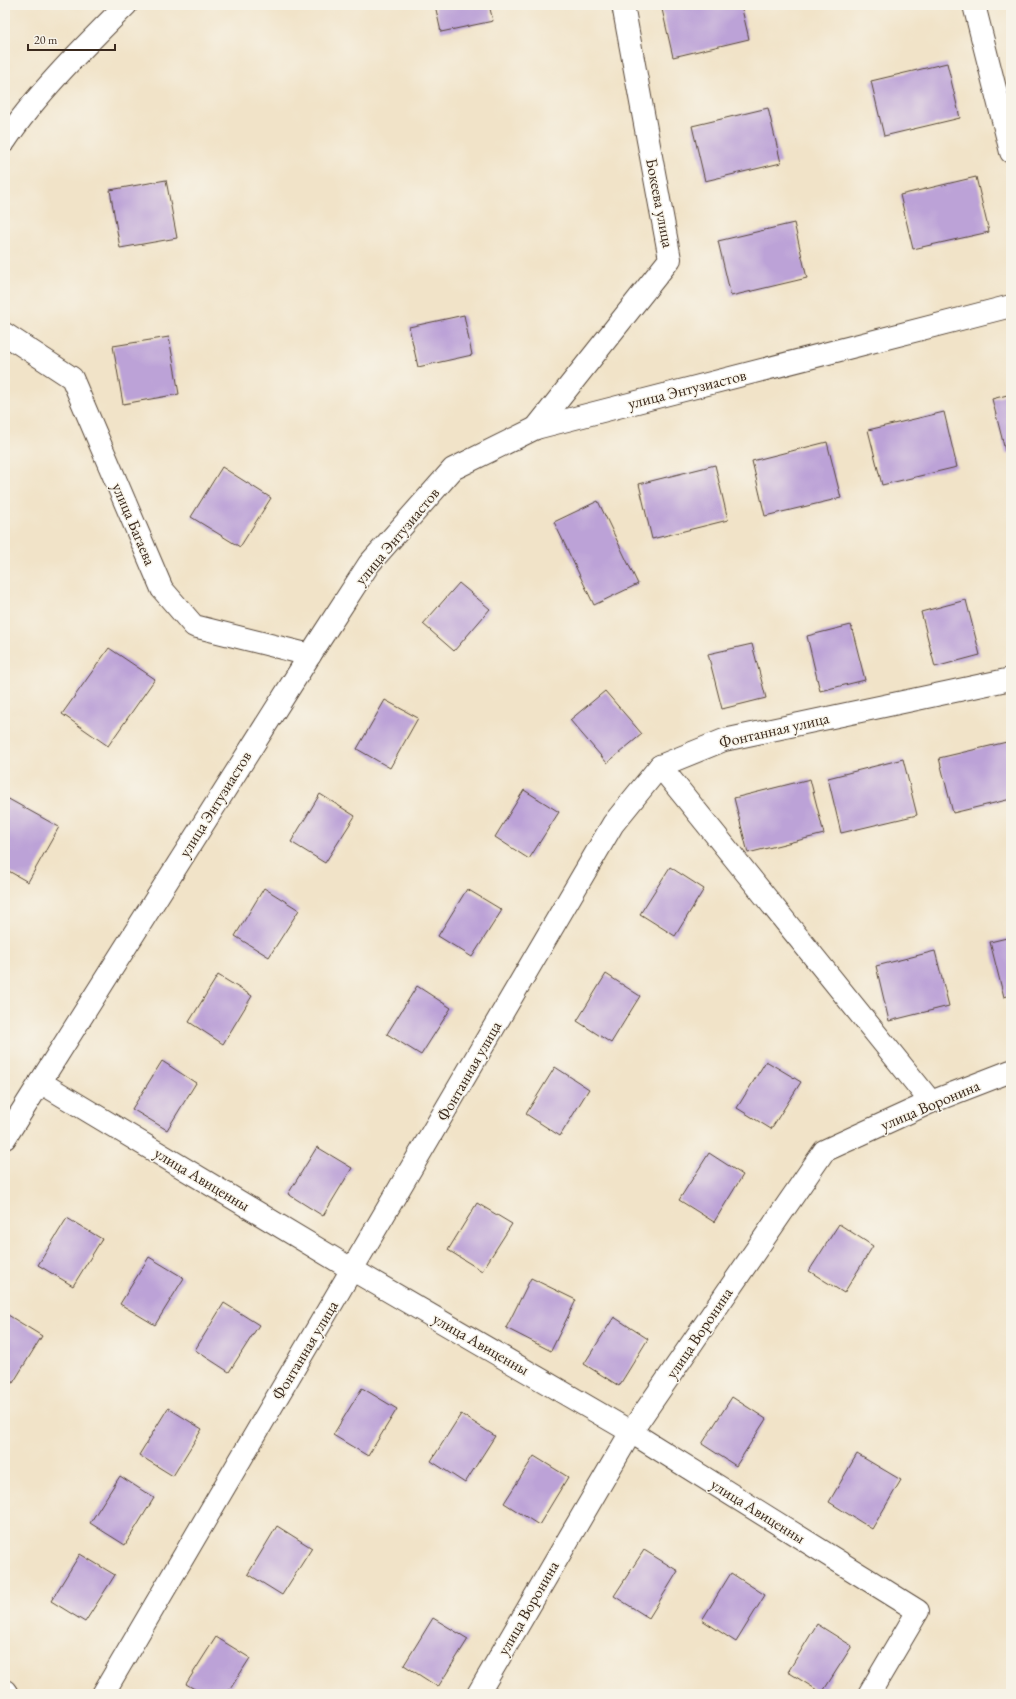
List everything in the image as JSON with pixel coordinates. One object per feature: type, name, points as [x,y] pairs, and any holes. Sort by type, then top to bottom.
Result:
[{"type":"street","points":[[5,141],[22,115],[100,30],[126,5]]},
{"type":"street","name":"Бокеева улица","points":[[536,428],[670,259],[623,5]]},
{"type":"street","points":[[974,5],[1011,152]]},
{"type":"street","name":"улица Энтузиастов","points":[[5,1138],[369,564],[453,469],[536,428],[1011,306]]},
{"type":"street","name":"улица Багаева","points":[[5,334],[72,378],[162,589],[194,626],[310,655]]},
{"type":"street","name":"Фонтанная улица","points":[[103,1694],[353,1270],[613,824],[660,766],[724,740],[1011,679]]},
{"type":"street","points":[[660,766],[931,1102]]},
{"type":"street","name":"улица Воронина","points":[[478,1694],[632,1432],[824,1152],[931,1102],[1011,1071]]},
{"type":"street","name":"улица Авиценны","points":[[40,1082],[353,1270],[632,1432],[918,1611],[869,1694]]},
{"type":"building","points":[[435,5],[489,5],[493,21],[441,32]]},
{"type":"building","points":[[661,5],[741,5],[749,39],[673,57]]},
{"type":"building","points":[[947,63],[960,118],[884,136],[871,81]]},
{"type":"building","points":[[768,108],[781,163],[705,181],[692,126]]},
{"type":"building","points":[[976,177],[989,232],[913,249],[900,195]]},
{"type":"building","points":[[166,180],[177,238],[120,248],[110,190]]},
{"type":"building","points":[[794,223],[807,278],[731,296],[718,241]]},
{"type":"building","points":[[464,315],[472,355],[418,367],[409,327]]},
{"type":"building","points":[[169,337],[179,394],[123,404],[113,346]]},
{"type":"building","points":[[1011,394],[1011,453],[1006,454],[992,399]]},
{"type":"building","points":[[944,412],[957,467],[882,485],[868,430]]},
{"type":"building","points":[[827,442],[841,498],[765,516],[752,461]]},
{"type":"building","points":[[715,465],[728,520],[652,539],[639,484]]},
{"type":"building","points":[[222,467],[271,498],[240,547],[191,517]]},
{"type":"building","points":[[598,501],[638,584],[594,605],[554,522]]},
{"type":"building","points":[[459,583],[490,609],[454,651],[423,624]]},
{"type":"building","points":[[966,600],[980,655],[935,667],[921,612]]},
{"type":"building","points":[[851,625],[865,680],[820,691],[807,636]]},
{"type":"building","points":[[752,644],[766,698],[722,709],[708,654]]},
{"type":"building","points":[[109,648],[155,679],[108,746],[62,714]]},
{"type":"building","points":[[605,691],[642,734],[607,763],[570,720]]},
{"type":"building","points":[[385,700],[418,718],[390,768],[357,749]]},
{"type":"building","points":[[1011,741],[1011,799],[953,813],[939,758]]},
{"type":"building","points":[[903,759],[917,815],[841,833],[828,778]]},
{"type":"building","points":[[810,779],[824,834],[748,853],[734,798]]},
{"type":"building","points":[[524,790],[559,812],[529,859],[495,837]]},
{"type":"building","points":[[320,794],[355,816],[325,863],[291,842]]},
{"type":"building","points":[[5,797],[59,827],[28,882],[5,869]]},
{"type":"building","points":[[670,867],[704,889],[675,936],[640,914]]},
{"type":"building","points":[[264,888],[299,910],[269,957],[235,936]]},
{"type":"building","points":[[467,889],[502,910],[472,957],[438,936]]},
{"type":"building","points":[[1011,937],[1011,995],[1004,997],[990,942]]},
{"type":"building","points":[[935,951],[949,1006],[889,1021],[876,966]]},
{"type":"building","points":[[606,974],[640,996],[611,1043],[577,1021]]},
{"type":"building","points":[[218,975],[252,996],[223,1044],[189,1022]]},
{"type":"building","points":[[417,986],[451,1008],[421,1055],[387,1034]]},
{"type":"building","points":[[162,1061],[196,1083],[167,1130],[132,1109]]},
{"type":"building","points":[[766,1061],[801,1082],[771,1129],[737,1108]]},
{"type":"building","points":[[555,1067],[589,1089],[560,1136],[526,1114]]},
{"type":"building","points":[[317,1147],[352,1168],[323,1216],[288,1194]]},
{"type":"building","points":[[709,1153],[743,1175],[714,1222],[679,1200]]},
{"type":"building","points":[[477,1203],[512,1224],[482,1271],[448,1250]]},
{"type":"building","points":[[67,1218],[102,1239],[73,1286],[38,1265]]},
{"type":"building","points":[[839,1224],[873,1246],[844,1293],[809,1271]]},
{"type":"building","points":[[149,1257],[184,1278],[155,1325],[120,1304]]},
{"type":"building","points":[[531,1278],[576,1300],[551,1351],[506,1328]]},
{"type":"building","points":[[224,1303],[259,1325],[229,1372],[195,1350]]},
{"type":"building","points":[[8,1315],[42,1336],[13,1383],[5,1379],[5,1319]]},
{"type":"building","points":[[614,1317],[648,1339],[619,1386],[584,1364]]},
{"type":"building","points":[[362,1388],[397,1409],[368,1456],[333,1435]]},
{"type":"building","points":[[732,1397],[766,1419],[736,1466],[702,1444]]},
{"type":"building","points":[[168,1408],[202,1429],[173,1476],[139,1455]]},
{"type":"building","points":[[461,1414],[495,1436],[465,1483],[431,1461]]},
{"type":"building","points":[[857,1454],[901,1480],[872,1529],[829,1502]]},
{"type":"building","points":[[534,1456],[568,1477],[539,1525],[504,1503]]},
{"type":"building","points":[[120,1476],[154,1498],[125,1545],[90,1523]]},
{"type":"building","points":[[277,1526],[312,1548],[282,1595],[248,1574]]},
{"type":"building","points":[[644,1550],[678,1571],[649,1618],[614,1596]]},
{"type":"building","points":[[80,1554],[115,1575],[85,1622],[51,1601]]},
{"type":"building","points":[[731,1573],[765,1595],[736,1642],[702,1620]]},
{"type":"building","points":[[433,1618],[468,1639],[438,1687],[404,1665]]},
{"type":"building","points":[[817,1624],[852,1646],[822,1693],[788,1672]]},
{"type":"building","points":[[216,1637],[250,1658],[227,1694],[203,1694],[186,1684]]}]
